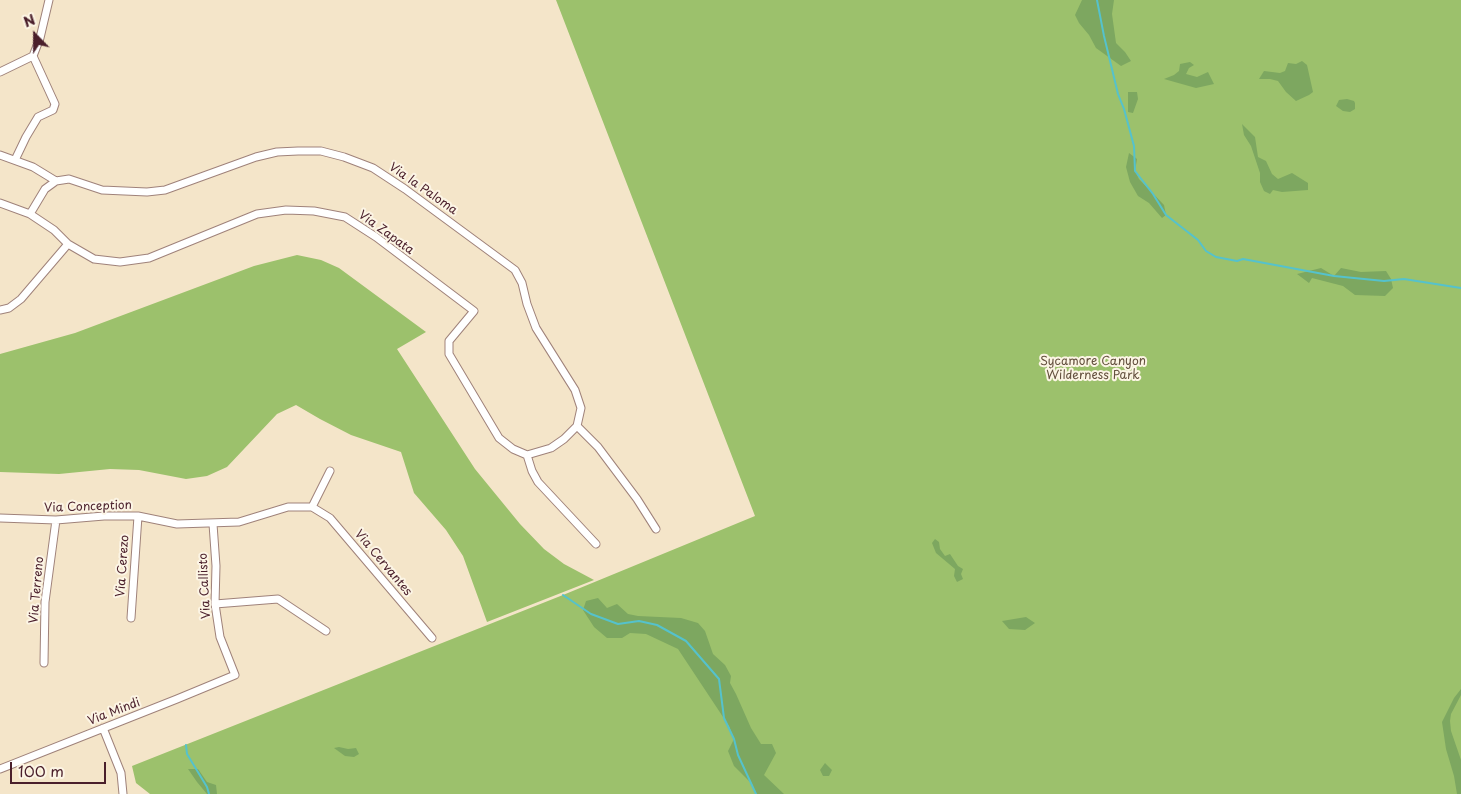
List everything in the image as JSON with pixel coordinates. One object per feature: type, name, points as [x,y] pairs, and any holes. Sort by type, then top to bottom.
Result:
[{"type":"street","points":[[0,72],[33,56],[40,38],[49,0]]},
{"type":"street","points":[[15,160],[38,118],[53,110],[55,104],[33,56]]},
{"type":"street","name":"Via la Paloma","points":[[56,181],[70,179],[102,190],[147,192],[165,190],[256,157],[277,152],[298,151],[321,151],[373,168],[405,189],[515,270],[522,283],[536,328],[575,390],[581,408],[577,426]]},
{"type":"street","points":[[0,155],[33,167],[56,181],[45,189],[30,214]]},
{"type":"street","name":"Via Zapata","points":[[0,203],[30,214],[54,230],[68,244],[94,259],[120,262],[149,258],[258,214],[286,210],[314,211],[345,217],[376,237],[474,311],[449,341],[449,354],[499,438],[513,449],[527,455]]},
{"type":"street","points":[[0,310],[9,308],[21,299],[68,244]]},
{"type":"street","points":[[596,544],[538,482],[527,455],[551,448],[564,439],[577,426],[598,446],[656,529]]},
{"type":"street","points":[[312,507],[330,471]]},
{"type":"street","name":"Via Conception","points":[[0,518],[56,520],[104,516],[138,516],[177,524],[213,524],[239,522],[288,507],[312,507]]},
{"type":"street","name":"Via Cervantes","points":[[312,507],[330,518],[432,638]]},
{"type":"street","name":"Via Cerezo","points":[[131,618],[138,516]]},
{"type":"street","name":"Via Terreno","points":[[44,662],[45,602],[56,520]]},
{"type":"street","name":"Via Callisto","points":[[213,524],[216,566],[215,604],[220,637],[235,675]]},
{"type":"street","points":[[215,604],[278,599],[326,631]]},
{"type":"street","name":"Via Mindi","points":[[0,769],[235,675]]},
{"type":"street","points":[[103,728],[121,773],[123,794]]},
{"type":"green space","name":"Sycamore Canyon Wilderness Park","points":[[556,0],[1461,0],[1461,794],[150,794],[136,783],[132,766],[563,595],[755,516]]},
{"type":"green space","points":[[1082,0],[1114,0],[1112,14],[1116,43],[1131,61],[1121,66],[1096,48],[1075,15]]},
{"type":"green space","points":[[1302,61],[1307,65],[1313,92],[1296,101],[1278,81],[1259,79],[1264,71],[1280,73],[1285,71],[1288,63],[1296,64]]},
{"type":"green space","points":[[1190,62],[1194,65],[1189,68],[1186,74],[1197,77],[1208,72],[1214,84],[1196,88],[1164,79],[1179,71],[1180,64]]},
{"type":"green space","points":[[1128,92],[1137,92],[1138,99],[1133,113],[1128,112]]},
{"type":"green space","points":[[1347,99],[1355,103],[1355,109],[1350,112],[1343,111],[1336,106],[1339,100]]},
{"type":"green space","points":[[1242,124],[1255,137],[1258,157],[1266,161],[1272,174],[1278,179],[1292,173],[1308,183],[1308,190],[1282,192],[1273,190],[1270,194],[1264,191],[1260,182],[1260,173],[1251,146],[1244,135]]},
{"type":"green space","points":[[1129,153],[1137,159],[1135,171],[1139,179],[1164,205],[1166,215],[1162,218],[1149,203],[1138,196],[1130,182],[1126,167]]},
{"type":"green space","points":[[297,255],[321,260],[339,268],[426,332],[397,349],[475,469],[520,524],[544,549],[564,564],[594,580],[487,622],[463,556],[446,530],[414,493],[401,452],[351,435],[296,405],[277,414],[227,467],[207,476],[186,479],[139,470],[110,469],[59,474],[0,472],[0,354],[75,333],[254,266]]},
{"type":"green space","points":[[1321,268],[1334,276],[1341,268],[1361,272],[1386,271],[1391,279],[1393,288],[1385,296],[1355,295],[1343,286],[1312,278],[1309,283],[1297,274]]},
{"type":"green space","points":[[935,539],[939,542],[940,549],[945,556],[950,554],[958,566],[963,569],[961,574],[963,579],[957,582],[954,576],[955,569],[936,553],[932,543]]},
{"type":"green space","points":[[598,598],[607,608],[617,604],[628,614],[681,618],[698,623],[705,631],[713,654],[725,665],[731,676],[730,683],[751,728],[761,744],[772,744],[776,753],[764,775],[784,794],[756,794],[752,784],[734,766],[728,751],[734,739],[729,726],[678,649],[646,634],[630,633],[622,638],[607,638],[594,627],[583,610],[586,601]]},
{"type":"green space","points":[[1026,617],[1035,623],[1025,630],[1009,629],[1002,621]]},
{"type":"green space","points":[[1461,689],[1461,695],[1451,714],[1450,721],[1451,731],[1461,760],[1461,794],[1457,794],[1446,749],[1442,722],[1454,698]]},
{"type":"green space","points":[[334,748],[356,748],[359,754],[354,757],[345,756]]},
{"type":"green space","points":[[825,763],[832,770],[829,776],[823,776],[820,770]]},
{"type":"green space","points":[[188,769],[198,769],[207,782],[216,785],[217,794],[207,794]]},
{"type":"waterway","points":[[1097,0],[1118,94],[1134,146],[1135,171],[1166,215],[1198,240],[1206,251],[1216,257],[1237,261],[1243,259],[1334,276],[1384,281],[1404,279],[1461,288]]},
{"type":"waterway","points":[[563,595],[591,614],[618,624],[639,621],[657,625],[686,641],[719,679],[724,718],[756,794]]},
{"type":"waterway","points":[[186,745],[187,754],[207,787],[209,794]]}]
